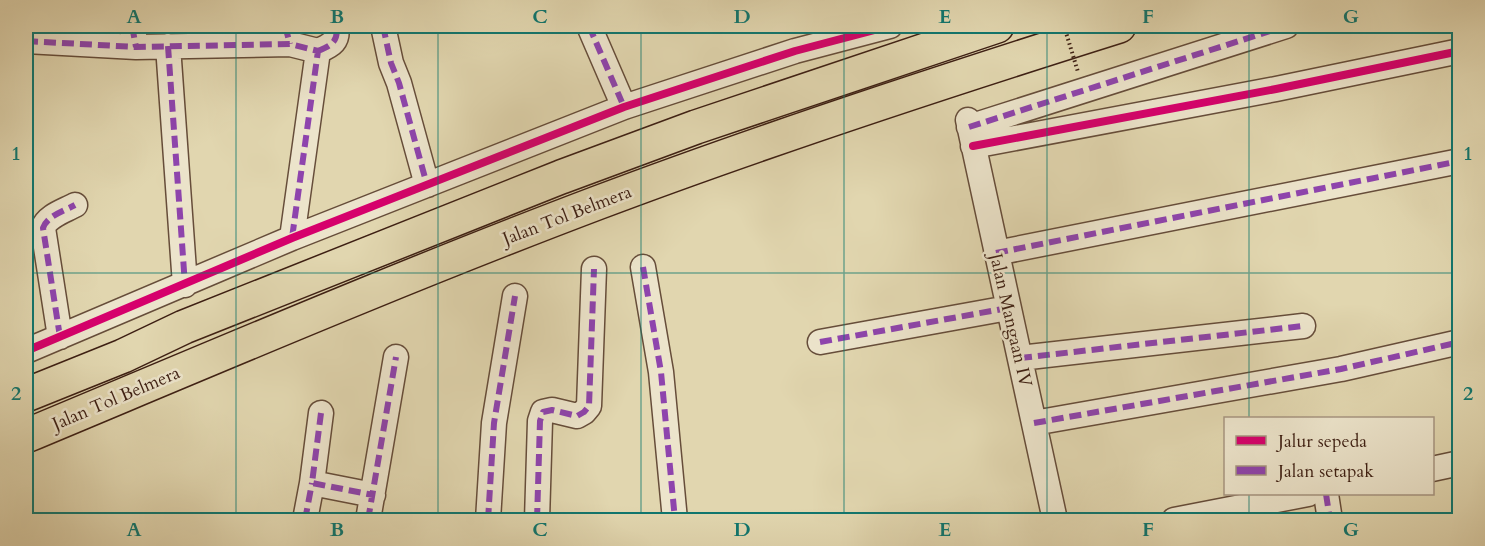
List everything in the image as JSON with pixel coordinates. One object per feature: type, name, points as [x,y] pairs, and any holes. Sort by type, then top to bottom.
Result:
[{"type":"highway","name":"Jalan Tol Belmera","points":[[26,395],[123,356],[195,323],[561,177],[696,128],[998,26]]},
{"type":"highway","name":"Jalan Tol Belmera","points":[[26,436],[323,312],[595,204],[950,79],[1119,26]]},
{"type":"street","points":[[318,51],[334,42],[338,35],[336,26]]},
{"type":"street","points":[[383,26],[391,63],[399,83],[427,185]]},
{"type":"street","points":[[590,26],[624,107]]},
{"type":"street","points":[[26,351],[292,238],[624,107],[795,51],[890,26]]},
{"type":"street","points":[[970,131],[1286,26]]},
{"type":"street","points":[[26,41],[134,36],[168,46],[287,35],[318,51]]},
{"type":"street","points":[[168,46],[185,285]]},
{"type":"street","points":[[292,238],[318,51]]},
{"type":"street","points":[[970,131],[1276,89],[1460,51]]},
{"type":"street","name":"Jalan Mangaan IV","points":[[970,131],[1055,520]]},
{"type":"street","points":[[996,253],[1460,161]]},
{"type":"street","points":[[60,337],[43,228],[51,218],[75,205]]},
{"type":"street","points":[[643,267],[661,372],[675,520]]},
{"type":"street","points":[[537,520],[540,421],[543,412],[552,410],[577,416],[589,406],[594,269]]},
{"type":"street","points":[[488,520],[495,423],[515,296]]},
{"type":"street","points":[[820,342],[1008,308]]},
{"type":"street","points":[[1020,358],[1303,326]]},
{"type":"street","points":[[1034,423],[1341,369],[1460,342]]},
{"type":"street","points":[[368,520],[396,357]]},
{"type":"street","points":[[305,520],[321,413]]},
{"type":"street","points":[[1434,468],[1460,463]]},
{"type":"street","points":[[312,483],[374,495]]},
{"type":"street","points":[[1174,520],[1303,495]]},
{"type":"street","points":[[1326,495],[1330,520]]},
{"type":"path","points":[[1064,26],[1078,72]]},
{"type":"marked path","points":[[132,26],[136,47]]},
{"type":"marked path","points":[[285,26],[290,44]]},
{"type":"marked path","points":[[318,51],[333,42],[336,26]]},
{"type":"marked path","points":[[383,26],[391,63],[399,83],[427,185]]},
{"type":"marked path","points":[[589,26],[624,107]]},
{"type":"marked path","points":[[969,127],[1286,26]]},
{"type":"marked path","points":[[26,41],[136,47],[290,44],[318,51],[292,238]]},
{"type":"marked path","points":[[168,46],[185,285]]},
{"type":"marked path","points":[[996,253],[1460,161]]},
{"type":"marked path","points":[[60,337],[43,228],[52,217],[75,205]]},
{"type":"marked path","points":[[643,267],[661,372],[675,520]]},
{"type":"marked path","points":[[537,520],[540,421],[543,412],[552,410],[577,416],[589,406],[594,269]]},
{"type":"marked path","points":[[488,520],[494,423],[515,296]]},
{"type":"marked path","points":[[820,342],[1008,308]]},
{"type":"marked path","points":[[1020,358],[1303,326]]},
{"type":"marked path","points":[[1034,423],[1341,369],[1460,342]]},
{"type":"marked path","points":[[368,520],[396,357]]},
{"type":"marked path","points":[[321,413],[312,483],[373,495]]},
{"type":"marked path","points":[[305,520],[312,483]]},
{"type":"marked path","points":[[1326,495],[1330,520]]},
{"type":"cycle path","points":[[26,351],[292,238],[624,107],[795,51],[890,26]]},
{"type":"cycle path","points":[[973,146],[1276,89],[1460,51]]}]
